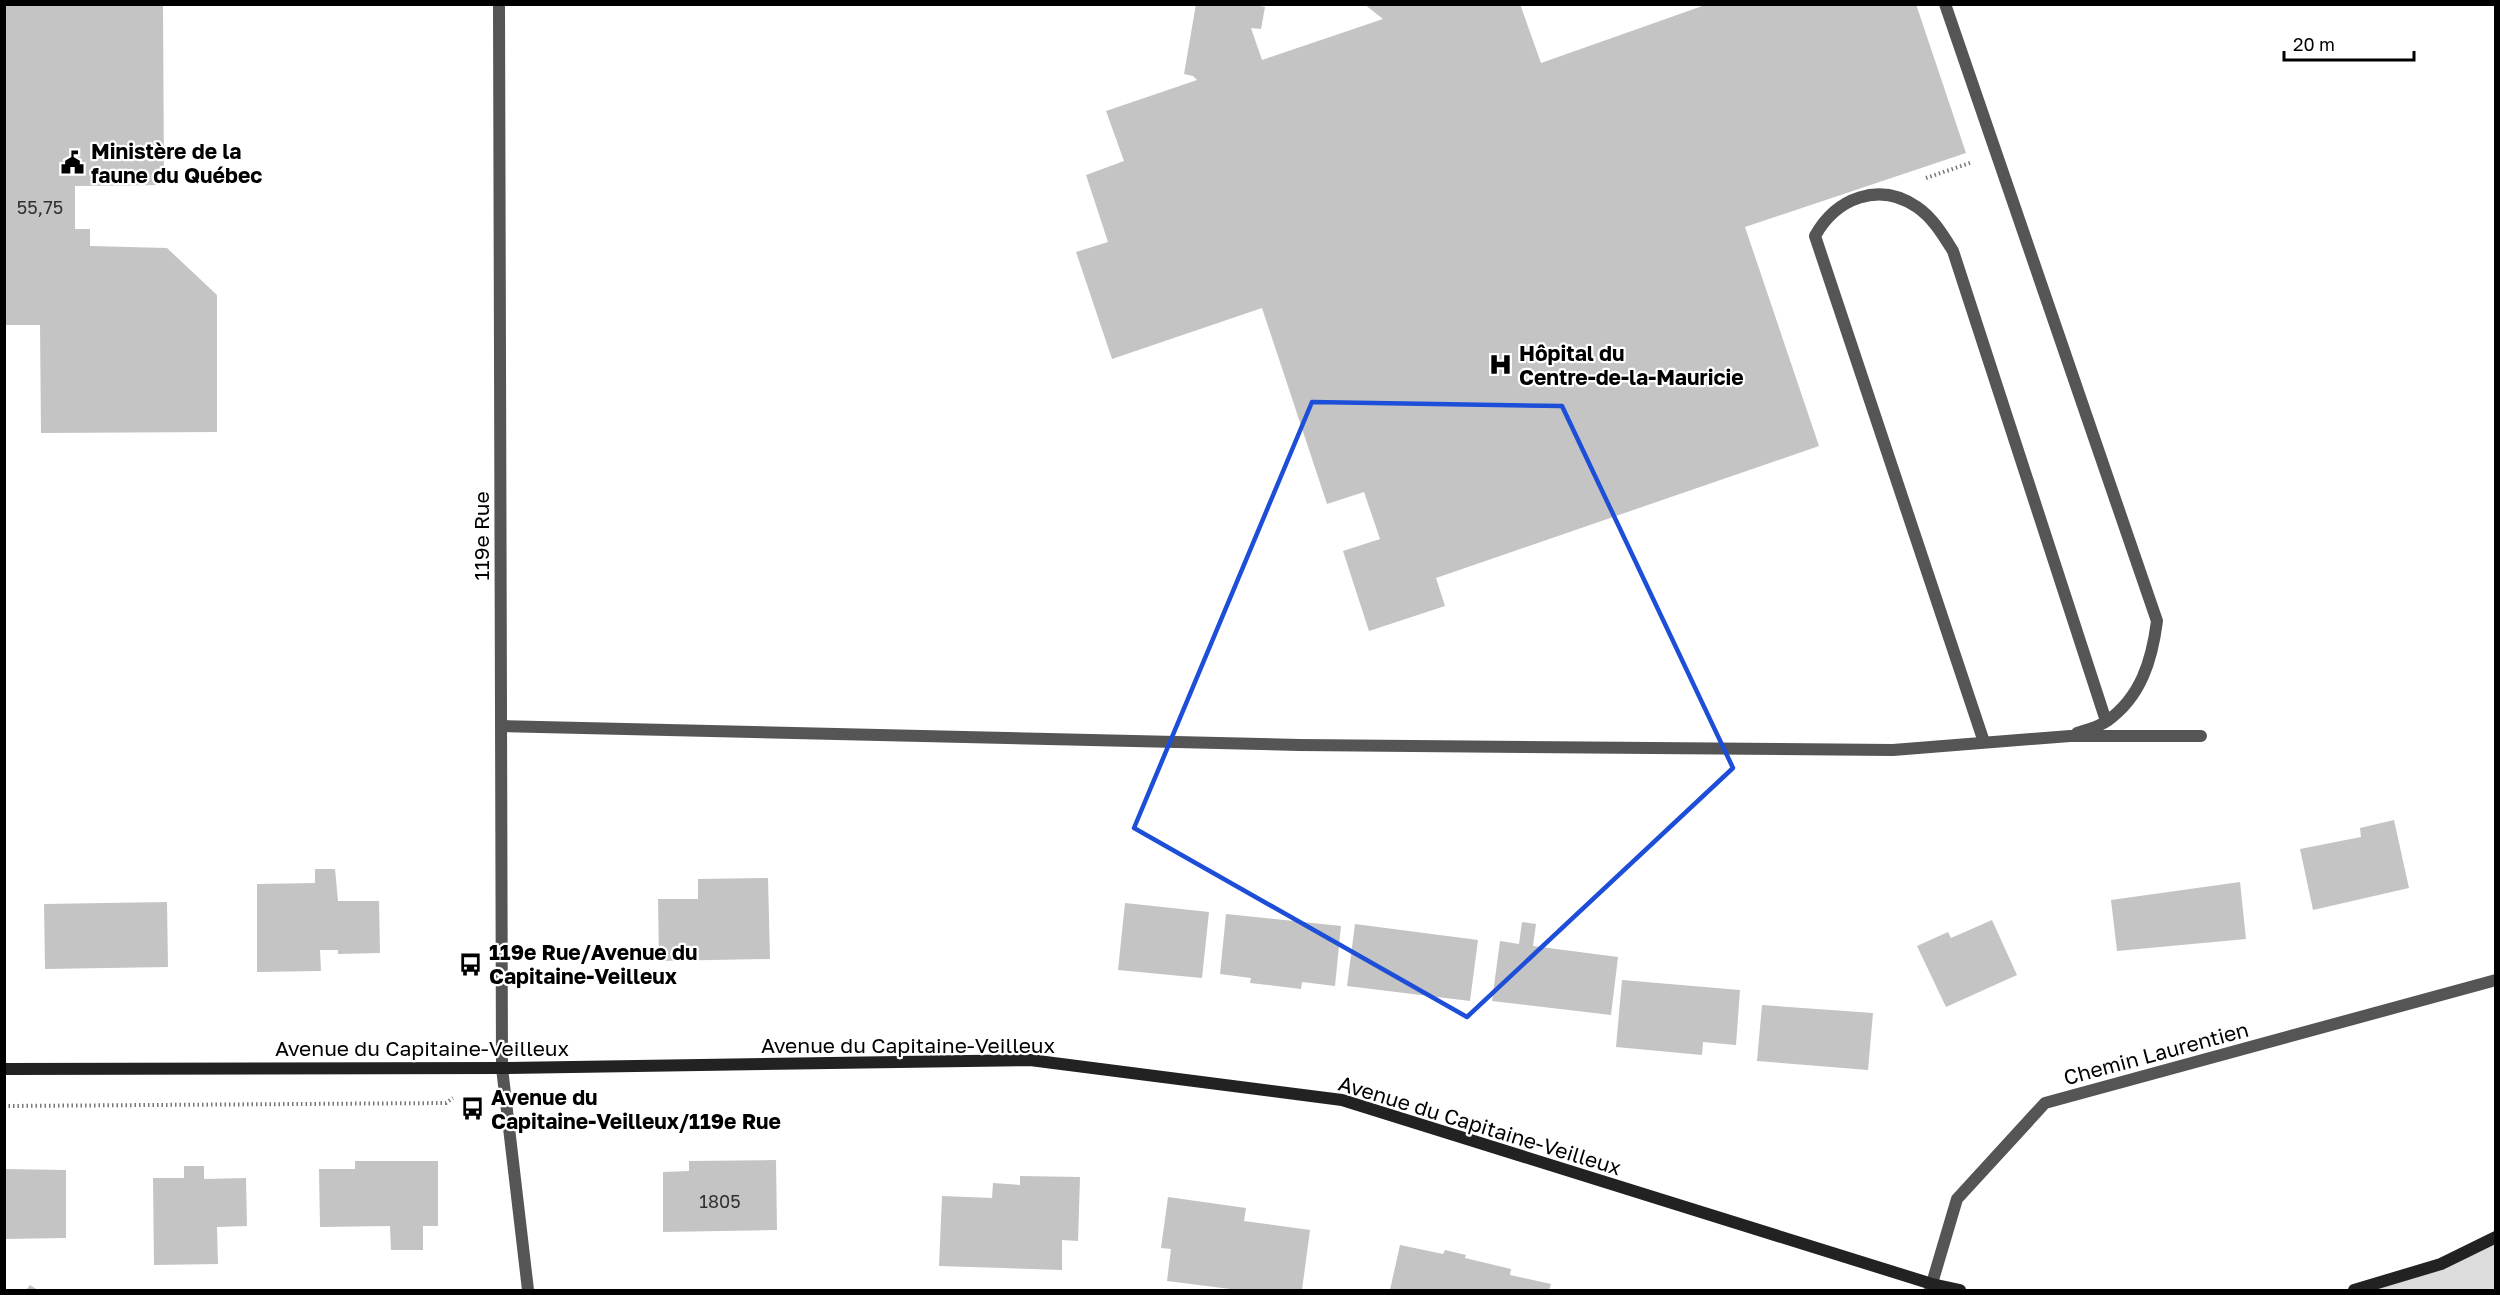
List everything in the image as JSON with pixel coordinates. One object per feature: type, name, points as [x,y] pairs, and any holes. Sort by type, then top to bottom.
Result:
[{"type":"street","name":"119e Rue","points":[[499,4],[502,1068],[528,1290]]},
{"type":"street","points":[[1946,4],[2157,621],[2153,655],[2137,689],[2106,721],[2070,736]]},
{"type":"street","points":[[1984,742],[1815,236],[1826,217],[1850,201],[1876,194],[1897,197],[1918,208],[1936,225],[1953,251],[2106,721]]},
{"type":"street","points":[[501,726],[1311,746],[1893,750],[2070,736],[2201,736]]},
{"type":"street","name":"Chemin Laurentien","points":[[1931,1287],[1958,1199],[2044,1103],[2496,980]]},
{"type":"street","name":"Avenue du Capitaine-Veilleux","points":[[4,1069],[502,1068],[1030,1060],[1342,1100],[1931,1287],[1960,1290]]},
{"type":"street","points":[[2354,1290],[2441,1264],[2496,1238]]},
{"type":"path","points":[[1876,194],[1997,155]]},
{"type":"path","points":[[4,1106],[446,1102],[455,1097]]},
{"type":"highlighted area","points":[[1312,402],[1562,406],[1733,768],[1467,1017],[1134,828]]},
{"type":"shaded area","points":[[2495,1237],[2495,1290],[2354,1290]]},
{"type":"building","points":[[4,4],[163,4],[164,185],[75,186],[75,229],[90,229],[90,246],[167,248],[217,295],[217,432],[41,433],[40,325],[4,325]]},
{"type":"building","name":"Hôpital du Centre-de-la-Mauricie","points":[[1196,4],[1249,4],[1265,7],[1261,29],[1251,28],[1262,60],[1383,19],[1364,4],[1520,4],[1541,63],[1708,4],[1916,4],[1966,153],[1745,227],[1819,446],[1436,578],[1445,606],[1369,631],[1343,551],[1380,539],[1364,492],[1327,504],[1262,308],[1112,359],[1076,252],[1108,242],[1086,175],[1124,161],[1106,111],[1197,80],[1193,76],[1184,74]]},
{"type":"building","points":[[2394,820],[2409,888],[2313,910],[2300,849],[2361,837],[2360,828]]},
{"type":"building","points":[[315,869],[335,869],[338,901],[379,901],[380,953],[338,954],[338,950],[320,950],[321,971],[257,972],[257,884],[315,883]]},
{"type":"building","points":[[768,878],[770,959],[659,961],[658,899],[698,899],[698,879]]},
{"type":"building","points":[[2240,882],[2246,939],[2117,951],[2111,900]]},
{"type":"building","points":[[167,902],[168,967],[45,969],[44,904]]},
{"type":"building","points":[[1125,903],[1209,912],[1202,978],[1118,970]]},
{"type":"building","points":[[1226,914],[1341,926],[1335,986],[1302,982],[1301,989],[1250,983],[1251,978],[1220,974]]},
{"type":"building","points":[[1992,920],[2017,975],[1946,1007],[1917,946],[1948,932],[1951,938]]},
{"type":"building","points":[[1522,922],[1536,924],[1533,946],[1618,957],[1611,1015],[1492,1001],[1500,941],[1519,944]]},
{"type":"building","points":[[1355,924],[1478,940],[1470,1001],[1347,986]]},
{"type":"building","points":[[1622,980],[1740,990],[1736,1045],[1703,1042],[1702,1055],[1616,1047]]},
{"type":"building","points":[[1762,1005],[1873,1013],[1868,1070],[1757,1061]]},
{"type":"building","points":[[776,1160],[777,1230],[663,1232],[663,1172],[689,1171],[689,1161]]},
{"type":"building","points":[[355,1161],[438,1161],[438,1226],[423,1226],[423,1250],[391,1250],[390,1226],[320,1227],[319,1169],[355,1169]]},
{"type":"building","points":[[184,1166],[204,1166],[204,1179],[246,1178],[247,1226],[217,1227],[218,1264],[154,1265],[153,1178],[184,1178]]},
{"type":"building","points":[[4,1169],[66,1170],[66,1238],[4,1239]]},
{"type":"building","points":[[1020,1176],[1080,1177],[1078,1241],[1062,1240],[1062,1270],[939,1266],[942,1196],[992,1198],[993,1183],[1020,1185]]},
{"type":"building","points":[[1168,1197],[1246,1208],[1244,1221],[1310,1230],[1302,1290],[1238,1290],[1167,1281],[1171,1249],[1161,1248]]},
{"type":"building","points":[[1400,1245],[1443,1254],[1445,1250],[1466,1255],[1465,1258],[1511,1269],[1510,1275],[1551,1284],[1549,1290],[1390,1290]]},
{"type":"building","points":[[30,1285],[38,1290],[26,1290]]},
{"type":"place","name":"Ministère de la faune du Québec","points":[[73,163]]},
{"type":"place","name":"Hôpital du Centre-de-la-Mauricie","points":[[1501,365]]},
{"type":"place","name":"119e Rue/Avenue du Capitaine-Veilleux","points":[[471,964]]},
{"type":"place","name":"Avenue du Capitaine-Veilleux/119e Rue","points":[[473,1109]]}]
